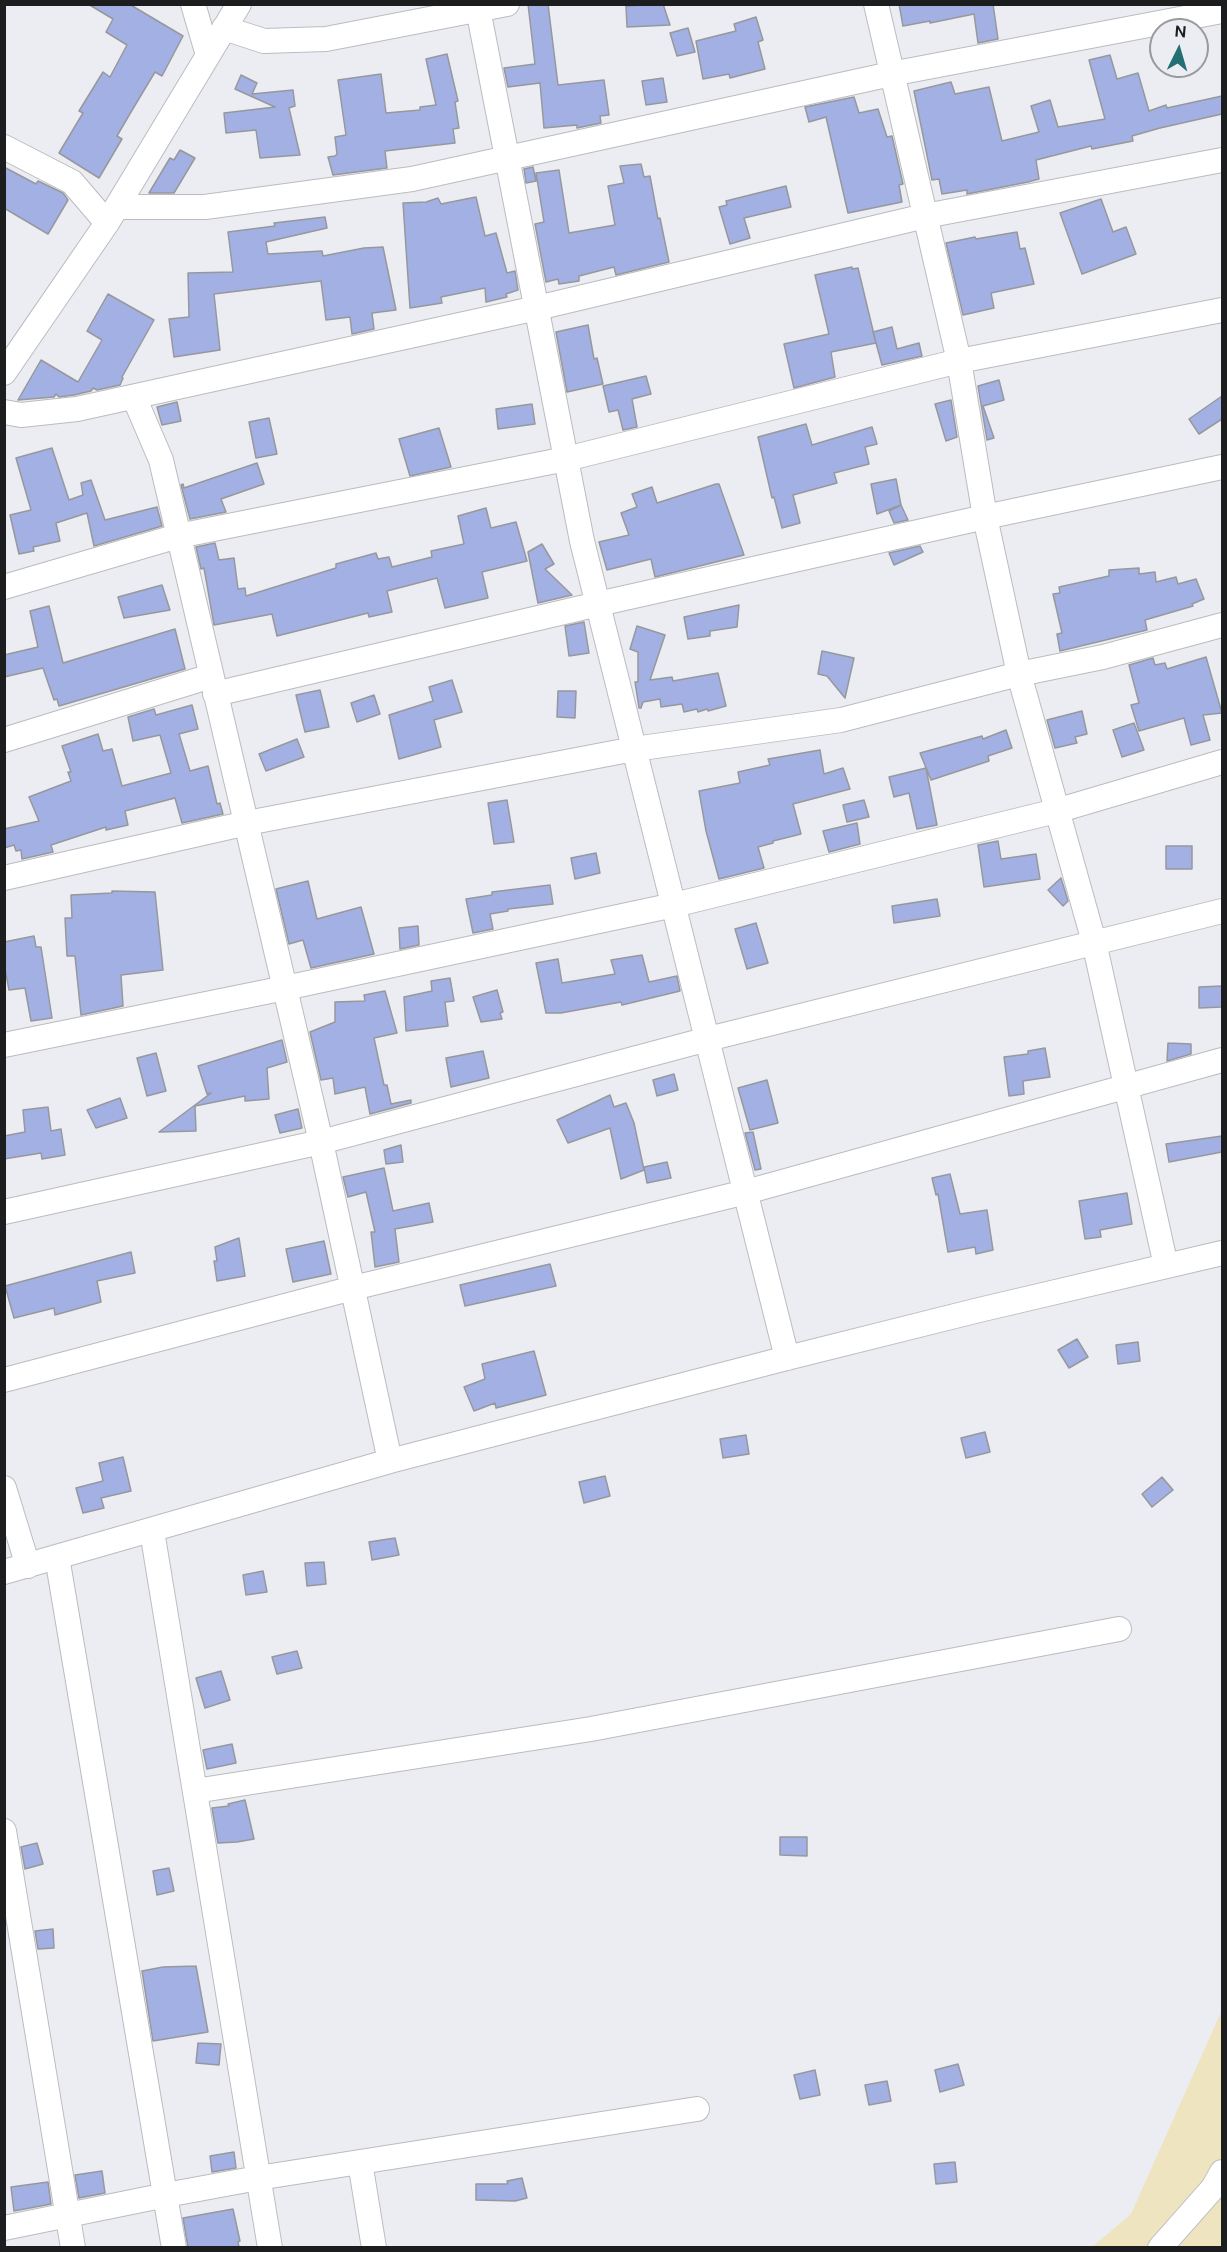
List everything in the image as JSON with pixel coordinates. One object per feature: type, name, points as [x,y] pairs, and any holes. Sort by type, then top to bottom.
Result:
[{"type":"street","points":[[193,4],[208,55]]},
{"type":"street","points":[[4,373],[112,215],[239,4]]},
{"type":"street","points":[[224,28],[264,41],[326,39],[478,7],[507,4]]},
{"type":"street","points":[[876,4],[959,361],[985,517],[1019,674],[1095,942],[1166,1266]]},
{"type":"street","points":[[478,7],[582,542],[787,1358]]},
{"type":"street","points":[[4,147],[72,182],[112,215],[205,207],[412,179],[891,74],[1222,11]]},
{"type":"street","points":[[4,412],[21,415],[77,409],[537,308],[925,216],[1222,160]]},
{"type":"street","points":[[4,587],[178,536],[566,459],[959,361],[1222,310]]},
{"type":"street","points":[[134,397],[161,460],[321,1142],[390,1461]]},
{"type":"street","points":[[4,740],[213,685],[598,604],[985,517],[1222,467]]},
{"type":"street","points":[[4,878],[247,823],[634,748],[841,720],[1019,674],[1103,657],[1222,625]]},
{"type":"street","points":[[4,1045],[674,905],[1056,811],[1222,762]]},
{"type":"street","points":[[4,1212],[321,1142],[708,1039],[1222,910]]},
{"type":"street","points":[[4,1380],[353,1288],[746,1192],[1222,1060]]},
{"type":"street","points":[[4,1572],[390,1461],[787,1358],[1222,1253]]},
{"type":"street","points":[[4,1488],[28,1566]]},
{"type":"street","points":[[152,1531],[270,2247]]},
{"type":"street","points":[[57,1557],[174,2247]]},
{"type":"street","points":[[195,1791],[591,1729],[1119,1629]]},
{"type":"street","points":[[4,1831],[73,2247]]},
{"type":"street","points":[[11,2234],[67,2216],[258,2178],[697,2109]]},
{"type":"street","points":[[360,2162],[374,2247]]},
{"type":"street","points":[[1160,2247],[1214,2188],[1222,2172]]},
{"type":"sand","points":[[1222,2010],[1222,2247],[1091,2248],[1131,2214]]},
{"type":"building","points":[[88,4],[129,4],[183,36],[162,76],[155,72],[131,112],[117,136],[122,139],[99,178],[59,153],[83,113],[79,111],[103,72],[110,77],[127,45],[106,32],[113,19]]},
{"type":"building","points":[[528,4],[548,4],[558,85],[604,80],[609,115],[600,116],[601,123],[577,128],[577,125],[544,128],[540,83],[508,87],[504,68],[535,64]]},
{"type":"building","points":[[663,4],[670,25],[627,27],[626,6]]},
{"type":"building","points":[[899,4],[993,4],[998,39],[978,43],[974,14],[903,26]]},
{"type":"building","points":[[756,17],[763,40],[758,42],[765,69],[730,78],[729,74],[703,79],[696,41],[736,31],[734,24]]},
{"type":"building","points":[[688,28],[695,52],[677,56],[670,33]]},
{"type":"building","points":[[447,54],[458,101],[455,102],[459,128],[453,129],[455,143],[385,151],[387,168],[333,175],[328,157],[337,154],[335,137],[346,135],[338,80],[381,74],[386,113],[420,110],[420,107],[436,105],[426,59]]},
{"type":"building","points":[[1110,55],[1117,79],[1138,73],[1149,111],[1166,105],[1167,108],[1222,96],[1222,114],[1132,136],[1133,141],[1092,149],[1091,146],[1036,160],[1039,179],[967,194],[967,190],[942,194],[939,179],[932,180],[914,91],[951,82],[955,94],[989,87],[1002,141],[1039,132],[1031,106],[1050,100],[1058,127],[1105,119],[1089,60]]},
{"type":"building","points":[[241,75],[257,83],[252,94],[293,90],[295,106],[289,108],[300,155],[260,158],[256,130],[226,133],[224,113],[275,107],[235,89]]},
{"type":"building","points":[[663,78],[667,102],[646,105],[642,81]]},
{"type":"building","points":[[854,97],[859,113],[878,109],[887,137],[892,136],[903,184],[899,185],[902,202],[848,213],[826,117],[809,122],[805,107]]},
{"type":"building","points":[[180,150],[195,158],[174,193],[149,193],[170,158],[174,160]]},
{"type":"building","points":[[641,164],[644,177],[650,176],[669,262],[616,275],[614,267],[579,276],[579,281],[559,284],[558,279],[546,282],[535,224],[544,222],[536,173],[559,170],[569,233],[615,225],[608,186],[624,183],[620,166]]},
{"type":"building","points":[[4,167],[36,184],[38,181],[63,193],[68,200],[48,234],[4,208]]},
{"type":"building","points":[[533,167],[536,181],[526,183],[524,169]]},
{"type":"building","points":[[786,186],[791,207],[744,218],[750,238],[730,244],[719,207],[727,205],[726,201]]},
{"type":"building","points":[[476,197],[485,236],[496,233],[507,273],[515,271],[518,290],[506,294],[507,297],[486,302],[485,288],[441,297],[442,303],[410,308],[403,203],[426,202],[438,198],[441,204]]},
{"type":"building","points":[[1101,199],[1113,232],[1126,227],[1136,254],[1082,274],[1060,213]]},
{"type":"building","points":[[325,217],[327,228],[266,242],[268,254],[322,251],[323,256],[364,248],[383,247],[396,310],[372,313],[374,329],[352,334],[350,317],[326,320],[321,281],[214,294],[220,350],[174,357],[169,319],[189,317],[188,273],[233,272],[228,232],[275,226],[274,223]]},
{"type":"building","points":[[1017,232],[1020,249],[1025,248],[1034,284],[991,293],[994,308],[963,315],[946,243]]},
{"type":"building","points":[[852,267],[852,269],[858,268],[876,343],[831,352],[835,377],[794,388],[784,344],[829,334],[815,275]]},
{"type":"building","points":[[108,294],[154,320],[122,377],[120,385],[97,390],[93,388],[91,391],[74,395],[59,397],[56,394],[54,397],[18,400],[41,360],[78,382],[102,340],[87,331]]},
{"type":"building","points":[[588,325],[594,359],[597,358],[603,384],[567,392],[556,332]]},
{"type":"building","points":[[892,327],[897,349],[919,343],[922,356],[882,365],[873,332]]},
{"type":"building","points":[[646,376],[651,394],[632,399],[637,427],[623,430],[618,410],[609,412],[603,386]]},
{"type":"building","points":[[999,380],[1004,400],[983,406],[994,438],[987,440],[978,386]]},
{"type":"building","points":[[1222,396],[1222,419],[1199,434],[1189,419]]},
{"type":"building","points":[[951,400],[957,437],[946,441],[935,404]]},
{"type":"building","points":[[177,402],[181,421],[162,425],[157,407]]},
{"type":"building","points":[[532,404],[535,424],[498,429],[496,409]]},
{"type":"building","points":[[269,418],[277,454],[256,458],[249,422]]},
{"type":"building","points":[[806,424],[812,445],[872,427],[877,444],[865,447],[869,464],[834,473],[837,483],[793,495],[800,523],[782,528],[774,497],[772,498],[758,437]]},
{"type":"building","points":[[439,428],[451,467],[410,476],[399,439]]},
{"type":"building","points":[[52,448],[69,500],[83,495],[81,483],[91,480],[105,520],[157,507],[162,526],[94,546],[87,513],[56,523],[60,541],[33,547],[34,551],[19,554],[10,515],[31,510],[16,458]]},
{"type":"building","points":[[257,463],[264,484],[221,499],[226,512],[190,519],[181,485],[183,484],[184,488]]},
{"type":"building","points":[[896,479],[901,505],[877,514],[871,484]]},
{"type":"building","points":[[719,484],[744,555],[655,577],[651,559],[607,570],[599,542],[629,535],[621,513],[637,507],[632,494],[652,487],[657,503]]},
{"type":"building","points":[[901,505],[908,520],[894,523],[889,511]]},
{"type":"building","points":[[486,508],[491,528],[516,522],[527,561],[482,572],[488,598],[445,608],[437,578],[387,591],[392,612],[369,617],[368,613],[277,636],[272,614],[214,625],[204,568],[201,569],[196,547],[215,543],[219,560],[234,558],[238,589],[245,588],[246,596],[336,568],[336,564],[376,553],[378,559],[389,557],[392,567],[432,557],[431,551],[464,544],[458,516]]},
{"type":"building","points":[[542,544],[554,564],[545,569],[572,595],[538,603],[528,552]]},
{"type":"building","points":[[920,546],[923,552],[894,565],[889,553]]},
{"type":"building","points":[[1139,568],[1139,574],[1155,572],[1156,582],[1176,577],[1178,584],[1196,579],[1204,599],[1192,604],[1193,606],[1145,620],[1147,630],[1060,651],[1057,634],[1062,633],[1053,594],[1060,593],[1059,587],[1109,576],[1109,570]]},
{"type":"building","points":[[162,585],[170,610],[124,618],[118,597]]},
{"type":"building","points":[[739,605],[737,627],[710,631],[710,636],[688,639],[684,617]]},
{"type":"building","points":[[49,606],[63,663],[175,629],[185,669],[59,706],[57,699],[54,700],[43,668],[4,677],[4,655],[38,647],[30,611]]},
{"type":"building","points":[[584,622],[589,653],[569,656],[565,626]]},
{"type":"building","points":[[637,626],[665,635],[650,680],[672,677],[673,681],[718,673],[726,706],[708,711],[707,709],[698,712],[697,709],[684,712],[682,704],[661,707],[660,699],[643,702],[639,708],[635,682],[638,682],[638,652],[630,649]]},
{"type":"building","points":[[822,651],[854,658],[845,698],[827,676],[818,674]]},
{"type":"building","points":[[1206,657],[1222,713],[1203,715],[1210,740],[1191,745],[1184,718],[1139,731],[1131,705],[1139,703],[1129,665],[1153,658],[1155,665],[1165,663],[1167,669]]},
{"type":"building","points":[[452,680],[462,712],[434,720],[441,747],[399,759],[389,715],[433,701],[429,687]]},
{"type":"building","points":[[320,690],[329,727],[305,732],[296,695]]},
{"type":"building","points":[[558,691],[576,691],[575,718],[557,717]]},
{"type":"building","points":[[374,695],[380,714],[357,722],[351,703]]},
{"type":"building","points":[[192,705],[198,729],[179,734],[190,771],[208,766],[217,804],[220,803],[223,814],[182,823],[175,798],[125,811],[128,825],[106,830],[106,827],[51,845],[53,852],[22,859],[21,850],[16,851],[14,845],[4,848],[4,829],[39,821],[29,797],[71,781],[68,772],[71,772],[62,746],[98,734],[103,751],[112,749],[122,786],[171,773],[160,735],[133,741],[128,717],[154,709],[156,715]]},
{"type":"building","points":[[1082,711],[1087,734],[1075,737],[1077,743],[1055,748],[1047,720]]},
{"type":"building","points":[[1134,723],[1144,750],[1122,757],[1113,730]]},
{"type":"building","points":[[1006,730],[1012,748],[988,756],[989,761],[931,780],[920,753],[982,736],[983,739]]},
{"type":"building","points":[[297,739],[304,757],[266,771],[259,754]]},
{"type":"building","points":[[820,750],[824,774],[843,768],[850,789],[793,804],[801,834],[758,847],[764,868],[719,879],[706,831],[699,791],[740,783],[738,772],[770,765],[768,759]]},
{"type":"building","points":[[926,768],[937,825],[917,829],[909,793],[894,797],[889,777]]},
{"type":"building","points":[[507,800],[514,842],[494,844],[488,803]]},
{"type":"building","points":[[864,800],[869,817],[847,822],[843,805]]},
{"type":"building","points":[[857,823],[860,844],[829,852],[823,831]]},
{"type":"building","points":[[998,841],[1001,859],[1036,854],[1040,879],[984,887],[978,845]]},
{"type":"building","points":[[1166,846],[1192,846],[1192,869],[1166,869]]},
{"type":"building","points":[[596,853],[600,873],[575,879],[571,858]]},
{"type":"building","points":[[1061,878],[1068,901],[1063,906],[1048,890]]},
{"type":"building","points":[[308,881],[317,919],[361,907],[374,954],[311,968],[303,940],[289,944],[276,889]]},
{"type":"building","points":[[550,885],[553,904],[508,909],[508,911],[490,914],[493,929],[473,933],[466,899],[492,895],[492,892]]},
{"type":"building","points":[[112,891],[155,892],[163,970],[121,975],[123,1006],[81,1015],[75,956],[67,956],[65,918],[72,918],[71,895],[112,893]]},
{"type":"building","points":[[937,899],[940,916],[894,923],[892,906]]},
{"type":"building","points":[[756,923],[768,963],[747,969],[735,929]]},
{"type":"building","points":[[418,926],[419,945],[400,949],[399,928]]},
{"type":"building","points":[[34,936],[36,947],[41,947],[52,1018],[31,1021],[25,988],[9,990],[4,964],[4,942]]},
{"type":"building","points":[[642,955],[649,982],[677,976],[680,991],[622,1005],[621,1002],[561,1013],[546,1013],[536,963],[558,959],[562,983],[615,974],[611,960]]},
{"type":"building","points":[[450,978],[454,1001],[445,1002],[448,1026],[406,1031],[404,997],[432,991],[431,981]]},
{"type":"building","points":[[1222,986],[1222,1007],[1199,1008],[1199,987]]},
{"type":"building","points":[[497,990],[503,1012],[500,1013],[502,1019],[481,1022],[473,997]]},
{"type":"building","points":[[385,991],[397,1033],[374,1038],[384,1085],[387,1085],[391,1104],[411,1100],[411,1103],[370,1114],[365,1087],[335,1094],[333,1078],[321,1080],[310,1032],[335,1022],[335,1002],[365,1001],[364,995]]},
{"type":"building","points":[[282,1040],[287,1062],[267,1068],[269,1099],[245,1101],[245,1096],[195,1106],[196,1131],[159,1132],[211,1093],[207,1094],[198,1066]]},
{"type":"building","points":[[1168,1043],[1191,1044],[1191,1054],[1167,1061]]},
{"type":"building","points":[[1045,1048],[1050,1077],[1023,1081],[1024,1094],[1009,1096],[1004,1057],[1028,1054],[1028,1051]]},
{"type":"building","points":[[483,1051],[489,1078],[451,1087],[446,1058]]},
{"type":"building","points":[[156,1053],[166,1091],[147,1096],[137,1058]]},
{"type":"building","points":[[674,1074],[678,1090],[657,1096],[653,1080]]},
{"type":"building","points":[[767,1080],[778,1123],[750,1130],[738,1088]]},
{"type":"building","points":[[610,1095],[614,1107],[626,1103],[634,1123],[644,1170],[621,1179],[610,1128],[568,1143],[557,1120]]},
{"type":"building","points":[[120,1098],[127,1118],[96,1128],[87,1110]]},
{"type":"building","points":[[48,1107],[51,1131],[61,1129],[65,1155],[42,1159],[41,1153],[4,1159],[4,1136],[25,1132],[23,1110]]},
{"type":"building","points":[[298,1109],[302,1128],[280,1133],[275,1115]]},
{"type":"building","points":[[753,1132],[761,1169],[755,1170],[745,1133]]},
{"type":"building","points":[[1222,1136],[1222,1152],[1169,1162],[1166,1144]]},
{"type":"building","points":[[401,1145],[403,1162],[386,1164],[384,1150]]},
{"type":"building","points":[[667,1162],[671,1178],[647,1183],[644,1167]]},
{"type":"building","points":[[384,1168],[393,1211],[429,1203],[433,1222],[395,1229],[399,1262],[375,1267],[371,1232],[375,1232],[366,1192],[348,1197],[343,1177]]},
{"type":"building","points":[[950,1174],[960,1214],[987,1210],[993,1250],[976,1254],[975,1247],[948,1252],[938,1194],[936,1195],[932,1178]]},
{"type":"building","points":[[1127,1193],[1132,1224],[1100,1230],[1101,1237],[1085,1239],[1079,1201]]},
{"type":"building","points":[[239,1238],[245,1276],[217,1281],[214,1261],[217,1261],[215,1247]]},
{"type":"building","points":[[324,1241],[331,1274],[293,1282],[286,1249]]},
{"type":"building","points":[[131,1252],[135,1273],[97,1281],[101,1302],[55,1315],[54,1308],[14,1318],[5,1286]]},
{"type":"building","points":[[550,1264],[556,1286],[465,1306],[460,1285]]},
{"type":"building","points":[[1077,1339],[1088,1357],[1069,1368],[1058,1350]]},
{"type":"building","points":[[1138,1342],[1140,1361],[1118,1364],[1116,1345]]},
{"type":"building","points":[[534,1351],[546,1395],[496,1408],[495,1403],[474,1411],[464,1387],[485,1379],[482,1364]]},
{"type":"building","points":[[985,1432],[990,1452],[966,1458],[961,1438]]},
{"type":"building","points":[[746,1435],[749,1454],[723,1458],[720,1439]]},
{"type":"building","points":[[123,1457],[131,1491],[101,1498],[104,1508],[83,1513],[76,1488],[103,1481],[99,1463]]},
{"type":"building","points":[[605,1476],[610,1496],[584,1503],[579,1482]]},
{"type":"building","points":[[1162,1477],[1173,1490],[1152,1507],[1142,1494]]},
{"type":"building","points":[[395,1538],[399,1555],[372,1560],[369,1542]]},
{"type":"building","points":[[324,1562],[326,1584],[307,1586],[305,1563]]},
{"type":"building","points":[[263,1571],[267,1592],[246,1595],[243,1575]]},
{"type":"building","points":[[297,1651],[302,1668],[277,1674],[272,1657]]},
{"type":"building","points":[[221,1671],[230,1700],[205,1708],[196,1678]]},
{"type":"building","points":[[232,1744],[236,1763],[207,1769],[203,1750]]},
{"type":"building","points":[[245,1800],[254,1839],[218,1843],[212,1808],[229,1806],[228,1804]]},
{"type":"building","points":[[780,1837],[807,1837],[807,1856],[780,1855]]},
{"type":"building","points":[[37,1843],[43,1864],[25,1869],[21,1847]]},
{"type":"building","points":[[169,1868],[174,1891],[157,1895],[153,1871]]},
{"type":"building","points":[[53,1929],[54,1948],[38,1949],[35,1931]]},
{"type":"building","points":[[196,1966],[208,2032],[153,2041],[142,1971],[163,1967]]},
{"type":"building","points":[[198,2043],[221,2044],[219,2065],[196,2063]]},
{"type":"building","points":[[958,2064],[964,2085],[940,2092],[935,2070]]},
{"type":"building","points":[[815,2070],[820,2095],[800,2099],[794,2075]]},
{"type":"building","points":[[887,2081],[891,2101],[869,2105],[865,2085]]},
{"type":"building","points":[[234,2152],[236,2168],[212,2172],[210,2156]]},
{"type":"building","points":[[955,2162],[957,2182],[936,2184],[934,2164]]},
{"type":"building","points":[[102,2171],[105,2193],[79,2198],[75,2175]]},
{"type":"building","points":[[522,2178],[527,2198],[515,2201],[476,2200],[476,2184],[508,2184],[507,2181]]},
{"type":"building","points":[[48,2182],[51,2204],[14,2211],[11,2187]]},
{"type":"building","points":[[233,2209],[240,2241],[238,2242],[239,2247],[188,2247],[183,2218]]}]
